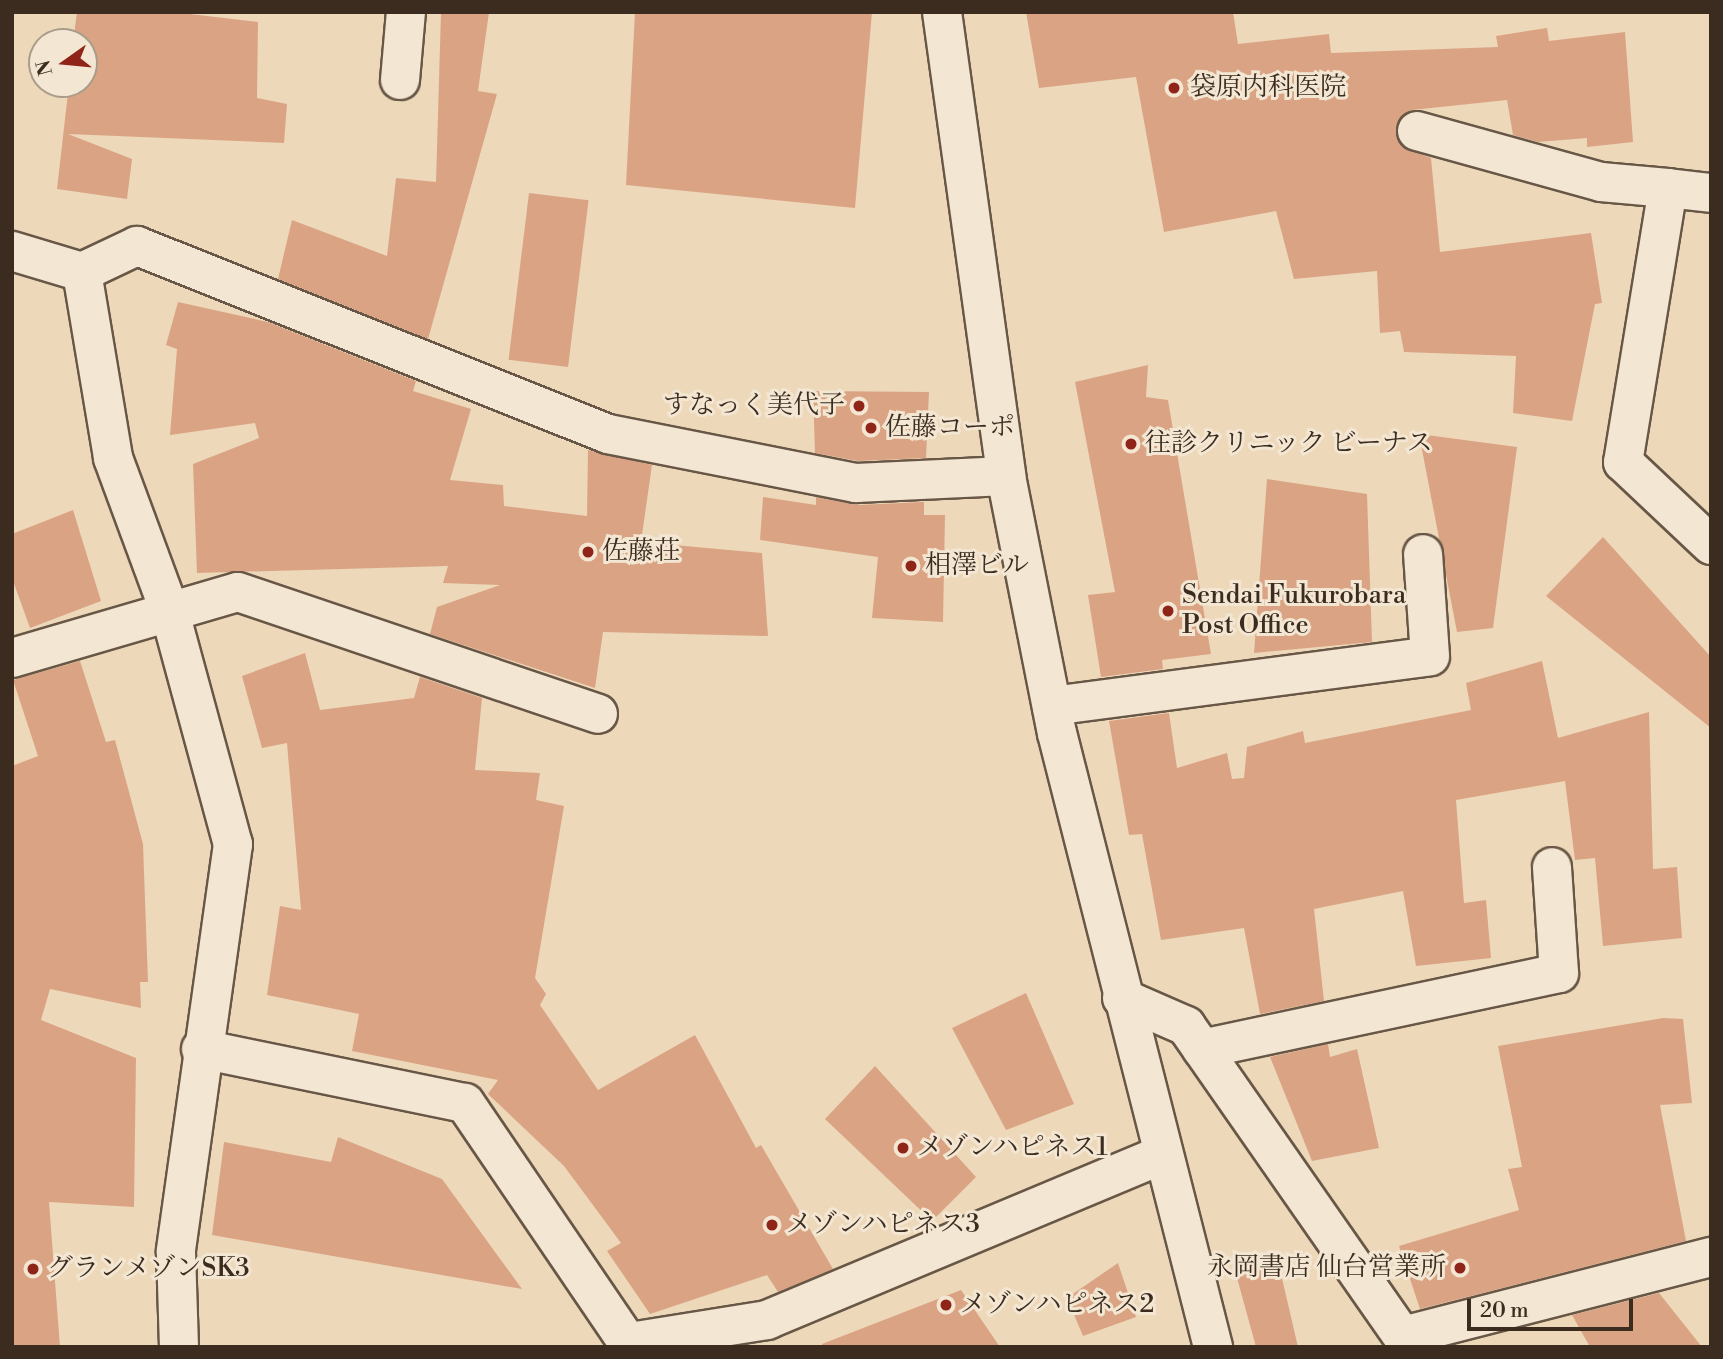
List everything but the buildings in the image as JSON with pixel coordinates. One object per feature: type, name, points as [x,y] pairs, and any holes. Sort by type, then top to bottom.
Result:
[{"type":"street","points":[[400,80],[407,12]]},
{"type":"street","points":[[942,12],[1006,476],[1052,706],[1160,1156],[1213,1347]]},
{"type":"street","points":[[1417,131],[1601,181],[1711,193]]},
{"type":"street","points":[[1668,188],[1623,462],[1711,545]]},
{"type":"street","points":[[12,251],[82,271],[137,246],[608,434],[856,483],[1006,476]]},
{"type":"street","points":[[82,271],[113,458],[169,609],[233,844],[201,1049],[176,1252],[180,1347]]},
{"type":"street","points":[[1052,706],[1430,656],[1423,554]]},
{"type":"street","points":[[12,658],[169,609],[238,592],[598,714]]},
{"type":"street","points":[[1202,1049],[1559,973],[1552,867]]},
{"type":"street","points":[[1122,998],[1186,1026],[1406,1342],[1710,1257]]},
{"type":"street","points":[[201,1049],[466,1103],[630,1345],[767,1320],[1160,1156]]},
{"type":"place","name":"袋原内科医院","points":[[1174,88]]},
{"type":"place","name":"すなっく美代子","points":[[859,406]]},
{"type":"place","name":"佐藤コーポ","points":[[871,428]]},
{"type":"place","name":"往診クリニック ビーナス","points":[[1131,444]]},
{"type":"place","name":"佐藤荘","points":[[588,552]]},
{"type":"place","name":"相澤ビル","points":[[911,566]]},
{"type":"place","name":"Sendai Fukurobara Post Office","points":[[1168,611]]},
{"type":"place","name":"メゾンハピネス1","points":[[903,1148]]},
{"type":"place","name":"メゾンハピネス3","points":[[772,1225]]},
{"type":"place","name":"永岡書店 仙台営業所","points":[[1460,1268]]},
{"type":"place","name":"グランメゾンSK3","points":[[33,1269]]},
{"type":"place","name":"メゾンハピネス2","points":[[946,1305]]}]
